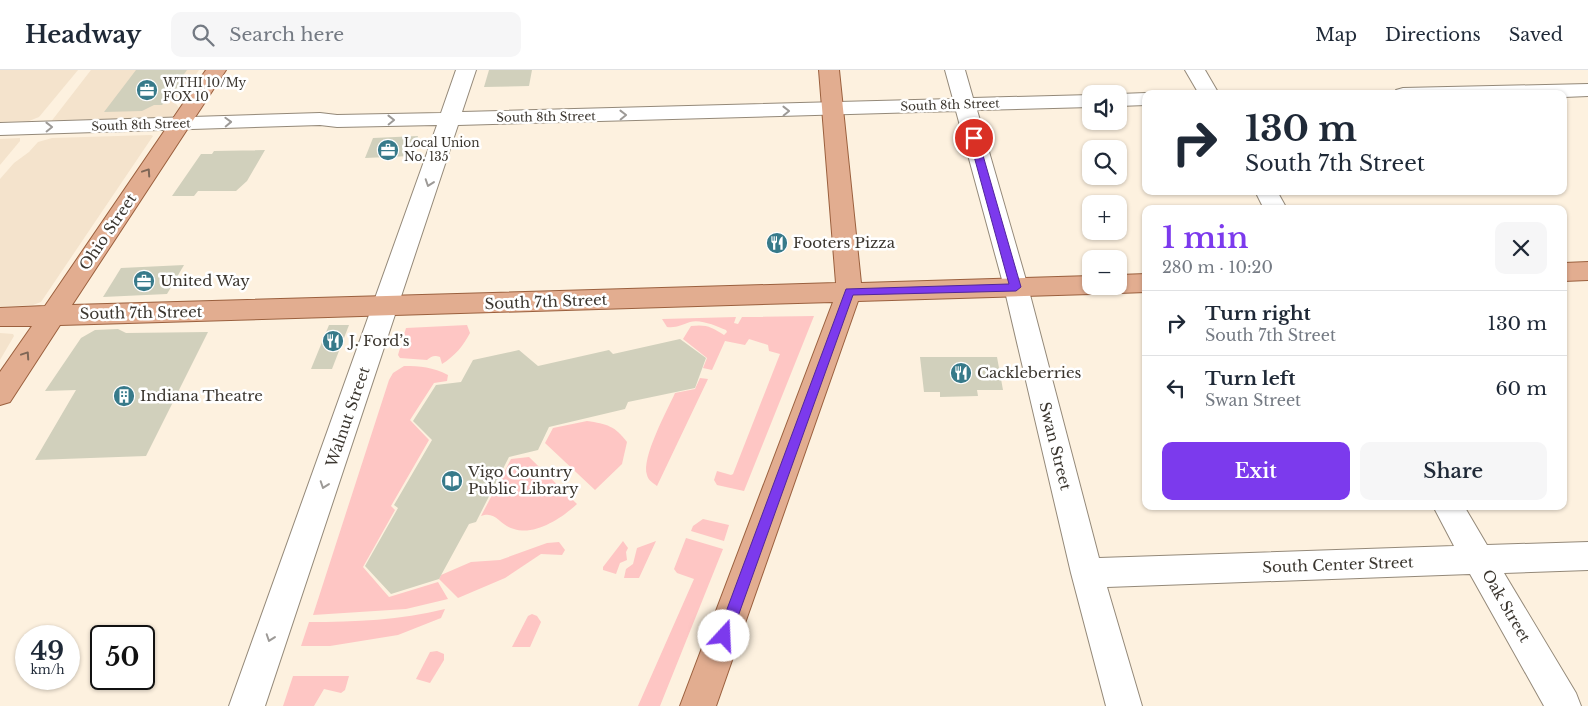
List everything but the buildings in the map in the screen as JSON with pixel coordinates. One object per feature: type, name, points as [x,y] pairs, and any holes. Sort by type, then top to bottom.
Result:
[{"type":"main road","name":"Ohio Street","points":[[0,394],[216,70]]},
{"type":"main road","points":[[698,706],[849,292],[829,70]]},
{"type":"main road","points":[[1567,272],[1588,272]]},
{"type":"main road","points":[[1127,284],[1142,283]]},
{"type":"main road","name":"South 7th Street","points":[[0,317],[1082,285]]},
{"type":"street","name":"Walnut Street","points":[[247,706],[386,307],[466,70]]},
{"type":"street","name":"Swan Street","points":[[955,70],[1016,287],[1087,573],[1124,706]]},
{"type":"street","points":[[1195,70],[1207,90]]},
{"type":"street","points":[[1567,90],[1588,90]]},
{"type":"street","points":[[1127,100],[1142,99]]},
{"type":"street","name":"South 8th Street","points":[[0,129],[320,119],[337,121],[450,120],[1082,101]]},
{"type":"street","name":"Oak Street","points":[[1450,510],[1563,706]]},
{"type":"street","name":"South Center Street","points":[[1087,573],[1588,556]]},
{"type":"shaded area","points":[[0,70],[78,70],[39,117],[29,121],[0,122]]},
{"type":"shaded area","points":[[91,70],[199,70],[176,104],[179,108],[171,118],[134,122],[129,119],[65,120],[55,124],[50,123]]},
{"type":"shaded area","points":[[153,136],[41,302],[33,305],[0,307],[0,179],[14,163],[29,152],[38,142],[52,138]]},
{"type":"shaded area","points":[[20,138],[20,141],[0,165],[0,139]]},
{"type":"shaded area","points":[[814,316],[744,491],[717,485],[714,480],[717,471],[733,474],[780,354],[769,351],[768,345],[749,339],[745,345],[725,341],[712,370],[703,368],[707,358],[683,339],[691,326],[701,325],[709,327],[724,335],[727,332],[726,330],[699,321],[676,327],[667,327],[662,319],[736,317],[734,323],[738,324],[742,317]]},
{"type":"shaded area","points":[[467,325],[470,333],[455,354],[442,364],[438,356],[433,356],[427,360],[400,358],[398,355],[406,328]]},
{"type":"shaded area","points":[[0,333],[13,334],[14,336],[0,360]]},
{"type":"shaded area","points":[[404,366],[437,370],[448,375],[447,381],[434,383],[410,420],[429,440],[391,506],[395,510],[363,567],[389,597],[438,582],[448,599],[406,609],[313,615],[389,380],[393,373]]},
{"type":"shaded area","points":[[700,378],[708,379],[657,486],[647,475],[646,467],[651,446],[675,393],[695,389]]},
{"type":"shaded area","points":[[587,421],[600,423],[614,429],[627,442],[622,464],[595,490],[545,443],[553,428]]},
{"type":"shaded area","points":[[529,457],[577,504],[556,520],[531,530],[522,531],[514,529],[491,515],[481,516],[511,459]]},
{"type":"shaded area","points":[[703,519],[729,525],[724,541],[691,531],[693,526]]},
{"type":"shaded area","points":[[686,538],[723,549],[660,706],[638,706],[694,579],[677,573],[674,569]]},
{"type":"shaded area","points":[[623,541],[628,548],[626,552],[627,560],[620,563],[616,574],[603,570],[603,567]]},
{"type":"shaded area","points":[[656,541],[639,578],[624,578],[626,569],[633,564],[637,548]]},
{"type":"shaded area","points":[[559,542],[565,550],[562,555],[541,554],[505,578],[458,598],[439,579],[441,575],[471,562],[500,560],[547,543]]},
{"type":"shaded area","points":[[445,609],[441,618],[398,635],[330,646],[301,646],[309,622],[378,620]]},
{"type":"shaded area","points":[[532,614],[537,616],[541,622],[530,647],[512,647],[528,616]]},
{"type":"shaded area","points":[[437,651],[444,654],[444,660],[430,683],[416,679],[430,652]]},
{"type":"shaded area","points":[[293,676],[349,676],[345,690],[341,693],[324,689],[314,706],[283,706]]},
{"type":"place","name":"WTHI 10/My FOX 10","points":[[147,90]]},
{"type":"place","name":"Local Union No. 135","points":[[388,150]]},
{"type":"place","name":"Footers Pizza","points":[[777,243]]},
{"type":"place","name":"United Way","points":[[144,281]]},
{"type":"place","name":"J. Ford’s","points":[[333,341]]},
{"type":"place","name":"Cackleberries","points":[[961,373]]},
{"type":"place","name":"Indiana Theatre","points":[[124,396]]},
{"type":"place","name":"Vigo Country Public Library","points":[[452,481]]},
{"type":"route","points":[[724,636],[849,292],[1016,287],[974,138]]}]
